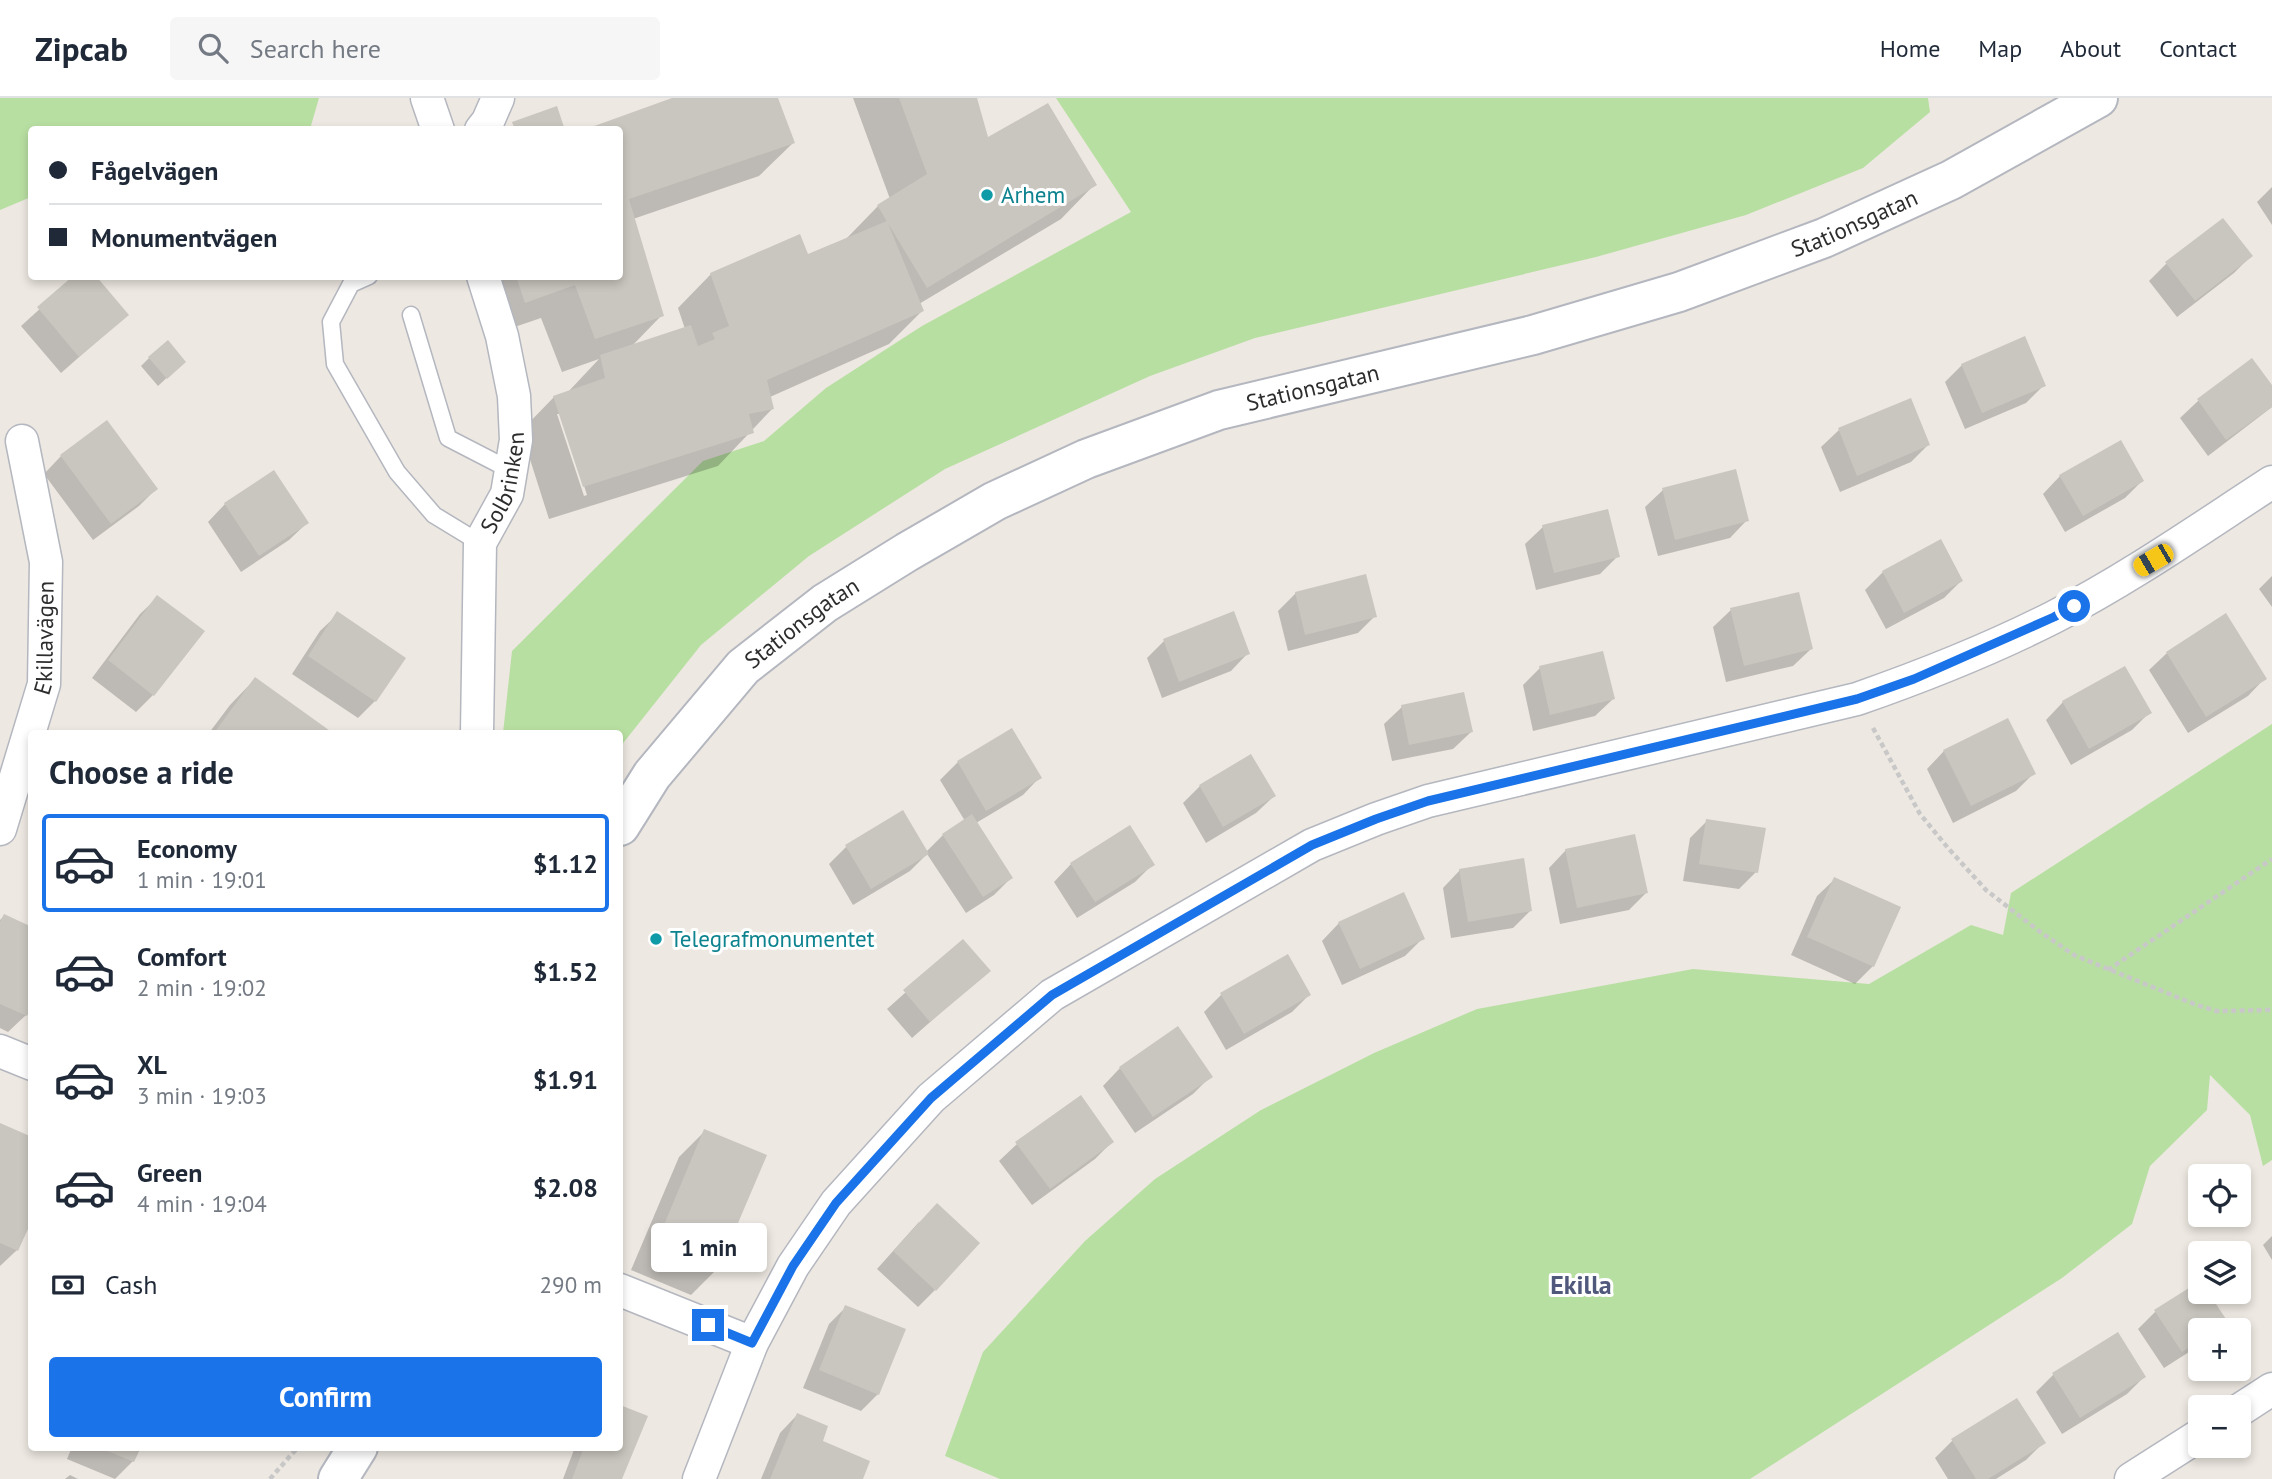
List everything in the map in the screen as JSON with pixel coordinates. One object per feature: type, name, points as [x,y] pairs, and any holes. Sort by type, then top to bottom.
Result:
[{"type":"street","points":[[427,98],[437,126]]},
{"type":"street","points":[[484,126],[498,98]]},
{"type":"street","name":"Stationsgatan","points":[[623,821],[652,775],[744,667],[825,603],[995,501],[1086,459],[1219,410],[1533,335],[1691,288],[1824,238],[1951,180],[2098,98]]},
{"type":"street","name":"Solbrinken","points":[[477,730],[480,543],[507,494],[516,440],[514,396],[502,336],[483,280]]},
{"type":"street","name":"Ekillavägen","points":[[22,441],[46,562],[44,684],[30,730]]},
{"type":"street","points":[[699,1479],[752,1343],[793,1266],[836,1203],[931,1098],[1052,995],[1312,845],[1376,819],[1428,801],[1857,699],[1914,679],[2054,617],[2153,560],[2272,482]]},
{"type":"street","name":"Ekillavägen","points":[[0,829],[28,737]]},
{"type":"street","points":[[0,1051],[28,1062]]},
{"type":"street","points":[[623,1291],[752,1343]]},
{"type":"street","points":[[2251,1403],[2272,1390]]},
{"type":"street","points":[[2132,1479],[2188,1444]]},
{"type":"street","points":[[338,1479],[356,1451]]},
{"type":"lane","points":[[360,280],[351,284],[331,322],[335,364],[397,472],[434,515],[480,543]]},
{"type":"lane","points":[[411,315],[448,438],[510,470]]},
{"type":"path","points":[[1857,699],[1920,814],[1986,890],[2074,955],[2153,989],[2216,1011],[2272,1010]]},
{"type":"path","points":[[2108,970],[2272,859]]},
{"type":"path","points":[[270,1479],[294,1451]]},
{"type":"green space","points":[[0,98],[319,98],[311,126],[28,126],[28,198],[0,210]]},
{"type":"green space","points":[[1056,98],[1928,98],[1930,112],[1863,168],[1746,215],[1596,257],[1255,338],[1150,376],[945,469],[809,556],[701,645],[623,743],[623,730],[503,730],[512,651],[703,461],[764,441],[826,388],[922,326],[1131,212]]},
{"type":"green space","points":[[2272,724],[2272,1160],[2263,1166],[2250,1115],[2210,1075],[2207,1110],[2150,1166],[2132,1224],[2062,1278],[1750,1479],[1000,1479],[945,1456],[983,1352],[1085,1241],[1155,1179],[1261,1110],[1374,1053],[1477,1009],[1693,969],[1869,984],[1971,925],[2003,935],[2011,893]]},
{"type":"building","points":[[672,98],[778,98],[795,143],[629,199],[664,316],[595,339],[575,285],[525,303],[517,280],[623,280],[623,126],[594,126]]},
{"type":"building","name":"Arhem","points":[[899,98],[977,98],[988,137],[1048,103],[1097,185],[927,288],[877,205],[927,174]]},
{"type":"building","points":[[557,106],[564,126],[514,126],[512,122]]},
{"type":"building","points":[[2223,218],[2253,256],[2195,301],[2165,262]]},
{"type":"building","points":[[887,221],[924,311],[767,380],[774,409],[749,414],[754,433],[583,487],[553,396],[605,378],[600,355],[691,325],[698,346],[715,339],[712,333],[729,326],[710,273],[800,234],[808,254]]},
{"type":"building","points":[[68,280],[99,280],[129,315],[79,357],[37,307]]},
{"type":"building","points":[[2025,336],[2046,386],[1982,413],[1961,364]]},
{"type":"building","points":[[168,340],[186,362],[167,379],[148,357]]},
{"type":"building","points":[[2252,358],[2272,385],[2272,407],[2226,440],[2197,399]]},
{"type":"building","points":[[1911,398],[1930,445],[1857,476],[1838,428]]},
{"type":"building","points":[[107,420],[158,489],[111,524],[60,455]]},
{"type":"building","points":[[2121,440],[2144,481],[2083,516],[2059,475]]},
{"type":"building","points":[[1736,469],[1749,521],[1675,540],[1662,488]]},
{"type":"building","points":[[274,470],[309,523],[259,556],[224,503]]},
{"type":"building","points":[[1608,509],[1620,557],[1554,573],[1542,525]]},
{"type":"building","points":[[1941,539],[1963,581],[1904,613],[1882,571]]},
{"type":"building","points":[[1366,574],[1377,617],[1305,635],[1295,592]]},
{"type":"building","points":[[1799,592],[1813,649],[1744,666],[1730,608]]},
{"type":"building","points":[[157,595],[205,631],[154,696],[108,660]]},
{"type":"building","points":[[337,611],[406,658],[376,702],[308,656]]},
{"type":"building","points":[[1234,611],[1250,654],[1179,682],[1163,639]]},
{"type":"building","points":[[2226,613],[2267,679],[2206,717],[2166,652]]},
{"type":"building","points":[[1603,651],[1615,699],[1550,715],[1539,666]]},
{"type":"building","points":[[2125,666],[2152,713],[2089,749],[2062,701]]},
{"type":"building","points":[[255,677],[329,730],[216,730]]},
{"type":"building","points":[[1464,692],[1473,732],[1409,745],[1401,705]]},
{"type":"building","points":[[2008,718],[2036,774],[1971,806],[1943,750]]},
{"type":"building","points":[[1012,728],[1042,778],[986,811],[957,761]]},
{"type":"building","points":[[1251,754],[1276,796],[1223,827],[1199,785]]},
{"type":"building","points":[[903,810],[929,854],[871,889],[845,845]]},
{"type":"building","points":[[972,814],[1013,878],[983,897],[942,834]]},
{"type":"building","points":[[1706,819],[1766,828],[1758,873],[1699,864]]},
{"type":"building","points":[[1130,825],[1155,865],[1095,902],[1070,863]]},
{"type":"building","points":[[1635,834],[1648,893],[1577,908],[1565,849]]},
{"type":"building","points":[[1524,858],[1532,911],[1468,922],[1459,869]]},
{"type":"building","points":[[1834,877],[1901,907],[1874,967],[1807,937]]},
{"type":"building","points":[[1404,892],[1425,939],[1360,969],[1338,922]]},
{"type":"building","points":[[4,914],[28,925],[27,1016],[0,1004],[0,922]]},
{"type":"building","points":[[963,939],[991,971],[930,1022],[903,990]]},
{"type":"building","points":[[1288,954],[1311,995],[1244,1034],[1220,993]]},
{"type":"building","points":[[1178,1026],[1213,1077],[1153,1117],[1119,1067]]},
{"type":"building","points":[[1081,1095],[1114,1142],[1050,1189],[1015,1142]]},
{"type":"building","points":[[0,1123],[28,1135],[28,1229],[18,1251],[0,1243]]},
{"type":"building","points":[[704,1129],[767,1155],[718,1270],[656,1244]]},
{"type":"building","points":[[937,1203],[980,1243],[936,1291],[893,1251]]},
{"type":"building","points":[[2188,1289],[2188,1304],[2216,1304],[2225,1318],[2188,1318],[2188,1348],[2182,1352],[2154,1310]]},
{"type":"building","points":[[845,1305],[906,1329],[879,1395],[819,1370]]},
{"type":"building","points":[[2118,1332],[2146,1377],[2080,1418],[2052,1373]]},
{"type":"building","points":[[2017,1398],[2046,1443],[1988,1479],[1976,1479],[1951,1439]]},
{"type":"building","points":[[623,1406],[648,1416],[622,1479],[572,1479],[582,1451],[623,1451]]},
{"type":"building","points":[[797,1413],[828,1426],[823,1441],[870,1461],[863,1479],[770,1479]]},
{"type":"building","points":[[108,1451],[139,1451],[134,1462]]},
{"type":"place","name":"Arhem","points":[[987,195]]},
{"type":"place","name":"Telegrafmonumentet","points":[[656,939]]},
{"type":"district","name":"Ekilla","points":[[1581,1285]]},
{"type":"route","points":[[708,1325],[752,1343],[793,1266],[836,1203],[931,1098],[1052,995],[1312,845],[1428,801],[1857,699],[1914,679],[2074,606]]}]
